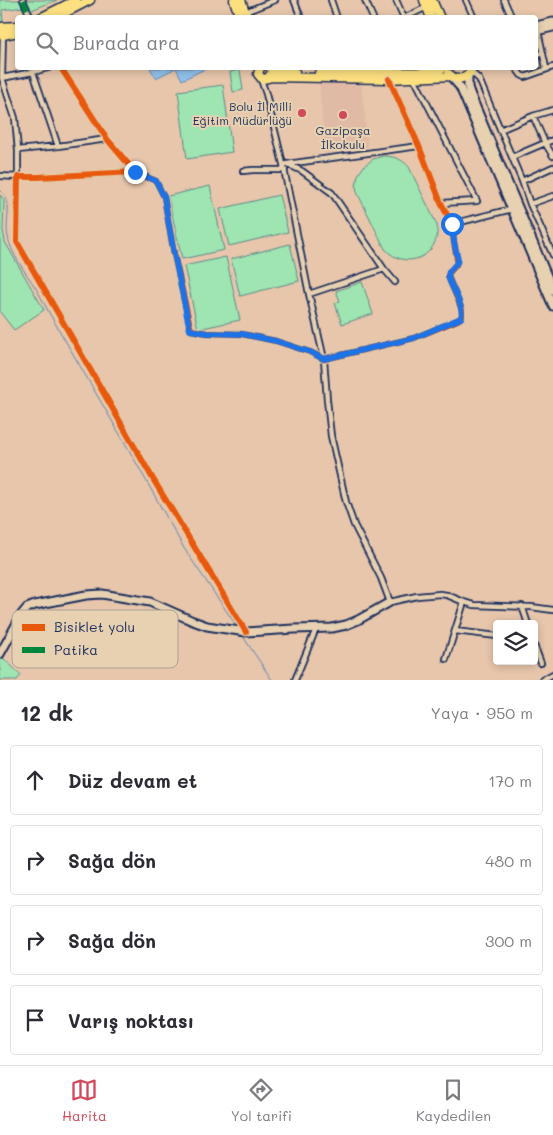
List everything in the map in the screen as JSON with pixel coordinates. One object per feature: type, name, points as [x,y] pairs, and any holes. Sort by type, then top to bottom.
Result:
[{"type":"main road","points":[[46,15],[76,0]]},
{"type":"main road","points":[[61,15],[90,0]]},
{"type":"main road","points":[[234,0],[243,15]]},
{"type":"main road","points":[[241,0],[244,15]]},
{"type":"main road","points":[[428,2],[431,15]]},
{"type":"main road","points":[[428,2],[438,15]]},
{"type":"main road","points":[[538,29],[553,22]]},
{"type":"main road","points":[[0,27],[15,26]]},
{"type":"main road","points":[[538,30],[553,27]]},
{"type":"main road","points":[[2,35],[15,33]]},
{"type":"main road","points":[[259,70],[262,78],[269,73],[290,72],[423,70],[433,72],[439,70]]},
{"type":"main road","points":[[446,70],[460,87],[553,306]]},
{"type":"main road","points":[[269,73],[389,79],[452,77],[461,79],[470,71]]},
{"type":"main road","points":[[470,71],[468,87],[470,93],[553,290]]},
{"type":"main road","points":[[25,610],[34,605],[86,595],[102,594],[150,602],[167,610]]},
{"type":"main road","points":[[178,615],[207,626],[246,632],[316,629],[346,625],[390,602]]},
{"type":"main road","points":[[0,654],[12,632]]},
{"type":"street","points":[[23,0],[30,15]]},
{"type":"street","points":[[246,15],[275,0]]},
{"type":"street","points":[[294,0],[300,15]]},
{"type":"street","points":[[331,0],[336,15]]},
{"type":"street","points":[[365,0],[372,15]]},
{"type":"street","points":[[396,0],[403,15]]},
{"type":"street","points":[[466,0],[473,15]]},
{"type":"street","points":[[504,0],[511,15]]},
{"type":"street","points":[[408,15],[428,2]]},
{"type":"street","points":[[2,35],[2,78],[16,118],[18,150],[17,242],[154,479],[246,632]]},
{"type":"street","points":[[538,37],[546,68]]},
{"type":"street","points":[[538,54],[543,53]]},
{"type":"street","points":[[517,70],[520,75],[525,77],[553,67]]},
{"type":"street","points":[[2,78],[40,70]]},
{"type":"street","points":[[62,70],[107,140],[135,172],[156,181],[164,197],[190,330],[207,333],[242,334],[276,341],[310,352],[324,359],[414,338],[462,316],[462,310],[448,276],[458,260],[452,224],[441,203],[419,146],[389,79]]},
{"type":"street","points":[[259,70],[285,164],[309,294],[324,359],[332,436],[346,502],[354,525],[381,578],[390,602],[433,594],[447,595],[464,602],[484,606],[522,606],[553,610]]},
{"type":"street","points":[[470,71],[479,79],[553,255]]},
{"type":"street","points":[[33,72],[58,146]]},
{"type":"street","points":[[266,94],[269,73]]},
{"type":"street","points":[[414,78],[477,201],[441,203]]},
{"type":"street","points":[[500,130],[553,110]]},
{"type":"street","points":[[533,116],[553,156]]},
{"type":"street","points":[[18,150],[107,140]]},
{"type":"street","points":[[512,157],[553,140]]},
{"type":"street","points":[[285,164],[419,146]]},
{"type":"street","points":[[285,164],[302,170],[332,193],[395,282]]},
{"type":"street","points":[[522,181],[553,167]]},
{"type":"street","points":[[243,171],[285,170]]},
{"type":"street","points":[[0,176],[38,177],[135,172]]},
{"type":"street","points":[[530,204],[553,196]]},
{"type":"street","points":[[452,224],[512,209]]},
{"type":"street","points":[[309,294],[384,269]]},
{"type":"street","points":[[446,659],[464,602]]},
{"type":"street","points":[[522,606],[527,620]]},
{"type":"street","points":[[295,680],[316,629]]},
{"type":"street","points":[[455,631],[493,636]]},
{"type":"street","points":[[538,658],[540,664]]},
{"type":"street","points":[[542,680],[553,674]]},
{"type":"shaded area","name":"Gazipaşa İlkokulu","points":[[319,80],[361,82],[368,147],[325,153]]},
{"type":"green space","points":[[0,0],[21,0],[24,7],[2,10],[3,23],[0,22]]},
{"type":"green space","points":[[24,0],[57,0],[29,11]]},
{"type":"green space","points":[[240,70],[243,90],[233,92],[230,72]]},
{"type":"green space","points":[[223,85],[232,152],[187,159],[178,91]]},
{"type":"green space","points":[[383,156],[398,158],[409,167],[437,225],[437,236],[434,245],[428,252],[412,260],[393,256],[385,249],[357,192],[358,175],[364,166],[373,159]]},
{"type":"green space","points":[[210,186],[224,250],[182,259],[168,196]]},
{"type":"green space","points":[[0,195],[4,200],[3,230],[5,242],[44,310],[14,330],[0,312]]},
{"type":"green space","points":[[279,195],[288,232],[229,246],[220,209]]},
{"type":"green space","points":[[290,244],[299,281],[240,296],[231,259]]},
{"type":"green space","points":[[226,257],[240,320],[198,329],[184,266]]},
{"type":"green space","points":[[362,282],[373,314],[342,324],[335,303],[340,301],[336,291]]},
{"type":"green space","points":[[1,656],[21,675],[17,680],[0,680]]},
{"type":"water","points":[[151,70],[172,70],[156,78]]},
{"type":"water","points":[[177,70],[203,70],[182,80]]},
{"type":"waterway","points":[[0,190],[7,200],[7,231],[15,257],[39,293],[185,550],[238,628]]},
{"type":"waterway","points":[[242,635],[272,680]]},
{"type":"marked path","points":[[23,0],[30,15]]},
{"type":"cycle path","points":[[62,70],[107,139],[135,172],[156,181],[164,197],[174,254],[191,330],[207,333],[242,334],[276,341],[310,352],[324,359],[414,338],[458,320],[462,316],[462,310],[448,276],[456,265],[457,260],[452,224],[441,203],[419,146],[389,79]]},
{"type":"cycle path","points":[[135,172],[18,177],[17,242],[153,479],[246,632]]},
{"type":"place","name":"Bolu İl Milli Eğitim Müdürlüğü","points":[[302,113]]},
{"type":"place","name":"Gazipaşa İlkokulu","points":[[343,115]]},
{"type":"route","points":[[135,172],[156,181],[164,197],[190,330],[207,333],[242,334],[276,341],[310,352],[324,359],[414,338],[461,318],[462,310],[448,276],[458,260],[452,224]]}]
